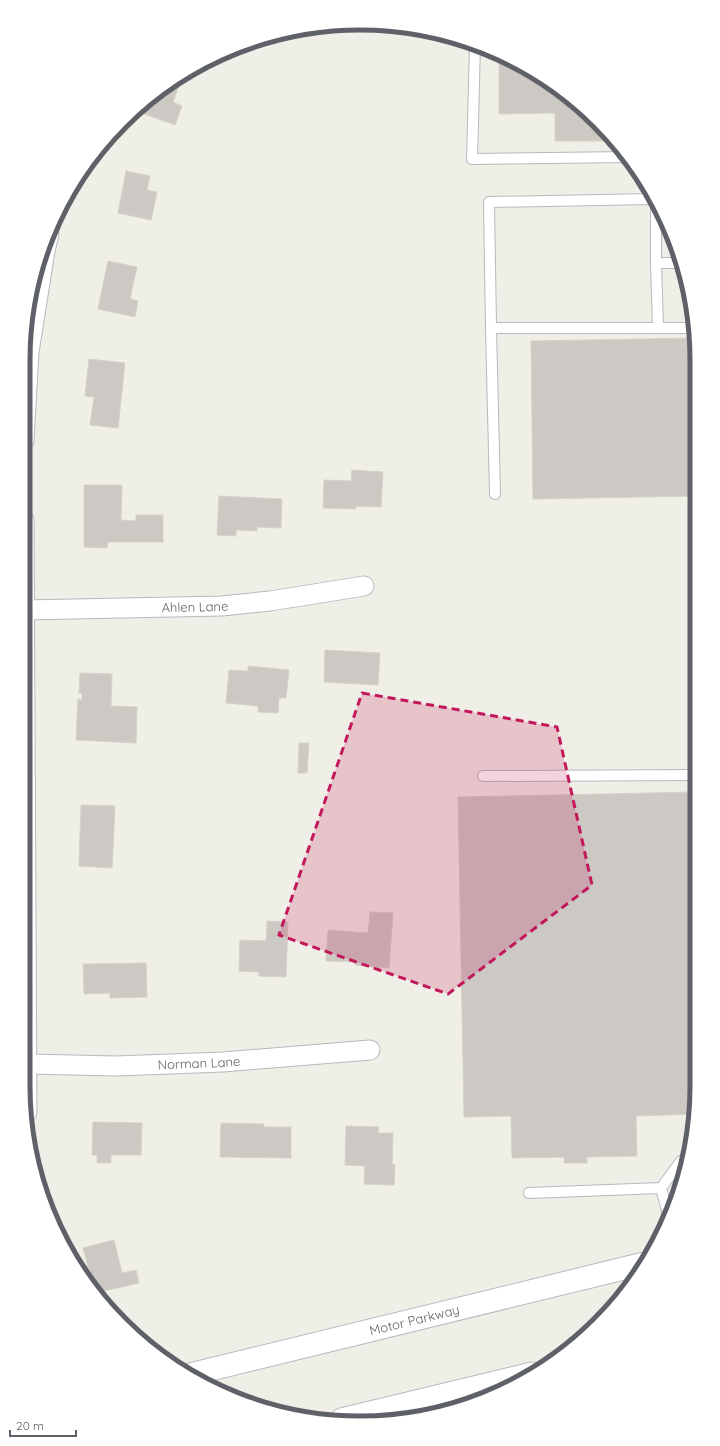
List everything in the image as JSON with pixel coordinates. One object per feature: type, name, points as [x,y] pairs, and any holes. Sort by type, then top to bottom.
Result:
[{"type":"main road","name":"Motor Parkway","points":[[197,1373],[636,1265]]},
{"type":"street","points":[[31,340],[41,274]]},
{"type":"street","name":"Ahlen Lane","points":[[30,610],[222,606],[270,602],[364,586]]},
{"type":"street","name":"Norman Lane","points":[[30,1064],[116,1066],[223,1062],[370,1050]]},
{"type":"street","points":[[351,1416],[519,1375]]},
{"type":"lane","points":[[475,51],[472,159],[621,158]]},
{"type":"lane","points":[[495,494],[489,202],[648,199]]},
{"type":"lane","points":[[656,214],[658,328]]},
{"type":"lane","points":[[656,263],[675,263]]},
{"type":"lane","points":[[491,328],[688,328]]},
{"type":"lane","points":[[483,776],[690,775]]},
{"type":"lane","points":[[661,1188],[681,1161]]},
{"type":"lane","points":[[529,1193],[661,1188]]},
{"type":"lane","points":[[661,1188],[666,1208]]},
{"type":"highlighted area","points":[[362,693],[557,727],[592,885],[448,994],[279,935]]},
{"type":"building","points":[[499,61],[525,74],[561,98],[578,112],[607,141],[555,141],[555,113],[499,114]]},
{"type":"building","points":[[179,84],[173,102],[182,106],[175,125],[141,113],[159,98]]},
{"type":"building","points":[[126,171],[150,176],[147,190],[157,192],[151,220],[118,213]]},
{"type":"building","points":[[108,261],[137,267],[130,299],[138,301],[135,317],[98,309]]},
{"type":"building","points":[[689,338],[690,496],[533,499],[531,341]]},
{"type":"building","points":[[89,359],[125,363],[118,428],[90,425],[94,397],[85,396]]},
{"type":"building","points":[[352,470],[383,472],[381,507],[356,506],[356,509],[323,508],[324,480],[351,481]]},
{"type":"building","points":[[84,485],[122,485],[121,520],[136,521],[136,515],[163,515],[163,542],[108,542],[107,548],[84,547]]},
{"type":"building","points":[[219,496],[282,499],[281,528],[257,527],[257,531],[236,530],[236,536],[217,535]]},
{"type":"building","points":[[325,650],[380,653],[378,685],[324,682]]},
{"type":"building","points":[[248,666],[289,670],[286,698],[279,698],[278,713],[258,712],[258,706],[226,703],[229,670],[248,671]]},
{"type":"building","points":[[80,673],[112,674],[111,706],[137,707],[136,743],[76,740],[78,699],[82,700],[82,693],[79,693]]},
{"type":"building","points":[[299,743],[309,743],[307,773],[298,773]]},
{"type":"building","points":[[690,792],[690,1086],[688,1114],[636,1116],[637,1156],[587,1157],[587,1163],[564,1163],[564,1157],[512,1158],[511,1116],[464,1117],[458,797]]},
{"type":"building","points":[[81,805],[115,806],[112,868],[79,866]]},
{"type":"building","points":[[370,912],[393,913],[389,968],[355,965],[355,962],[326,961],[328,930],[368,933]]},
{"type":"building","points":[[267,921],[288,922],[286,977],[259,976],[259,972],[239,971],[240,940],[266,941]]},
{"type":"building","points":[[146,963],[147,997],[110,998],[110,993],[84,994],[83,964]]},
{"type":"building","points":[[93,1122],[142,1123],[141,1155],[111,1155],[111,1163],[97,1163],[97,1155],[92,1155]]},
{"type":"building","points":[[221,1123],[264,1124],[264,1127],[291,1127],[291,1158],[220,1157]]},
{"type":"building","points":[[346,1126],[379,1127],[378,1133],[393,1133],[392,1164],[395,1165],[394,1185],[364,1184],[365,1166],[345,1165]]},
{"type":"building","points":[[114,1240],[122,1273],[136,1270],[139,1283],[102,1291],[90,1276],[83,1248]]}]
